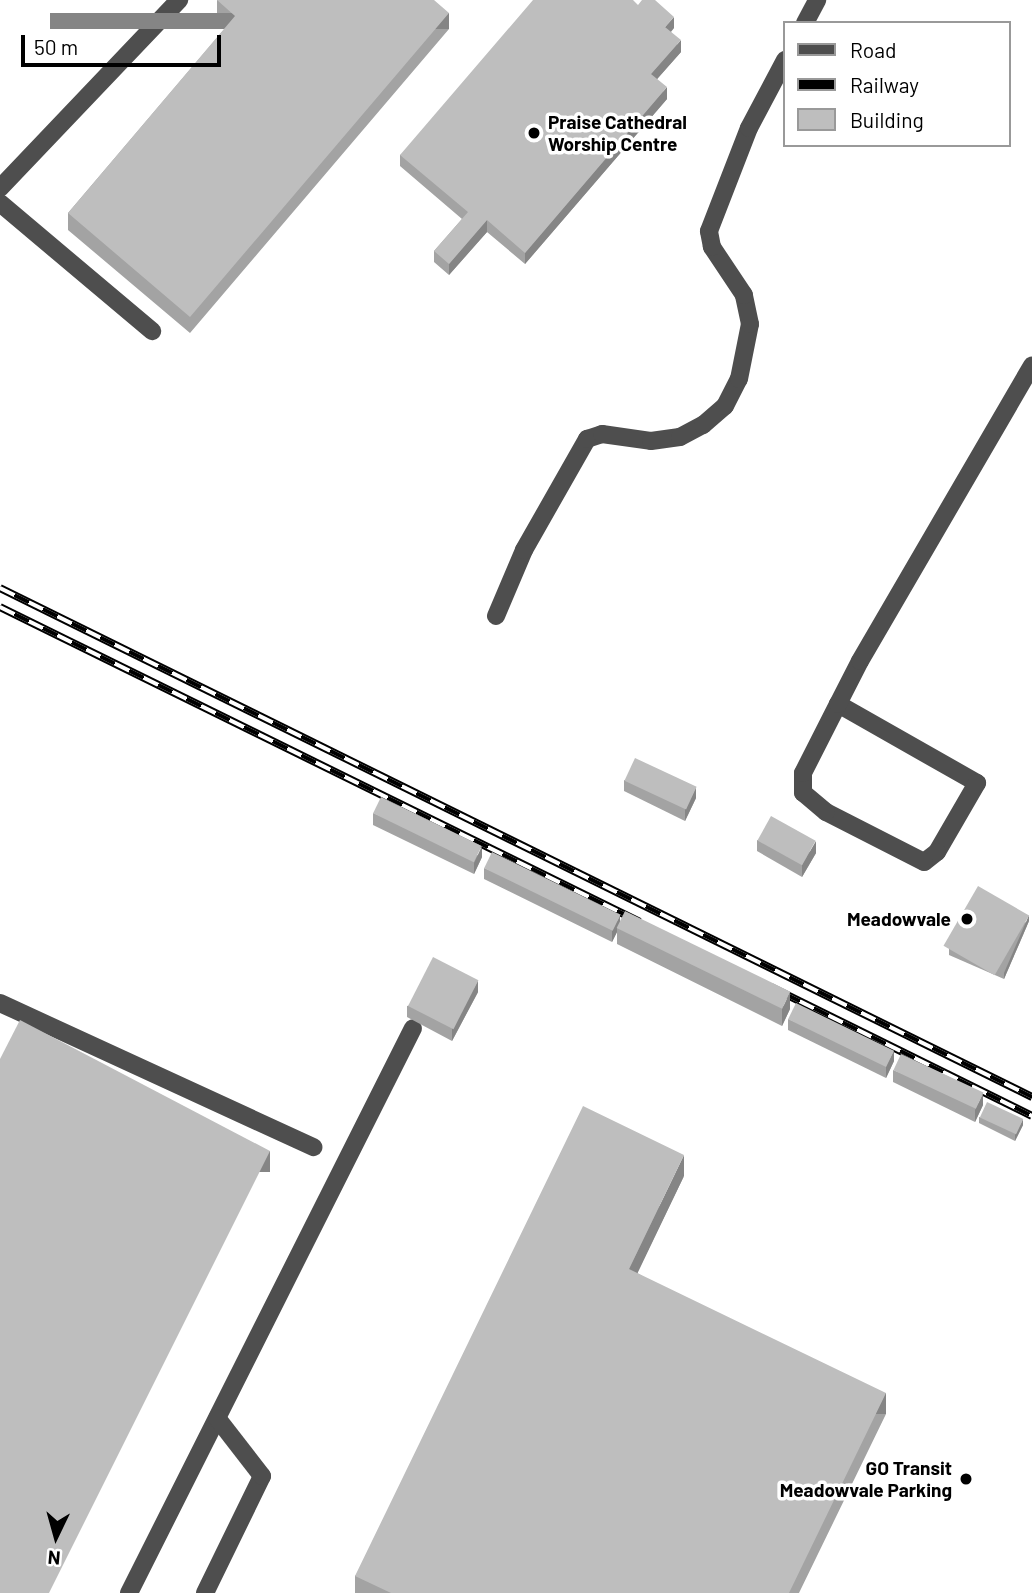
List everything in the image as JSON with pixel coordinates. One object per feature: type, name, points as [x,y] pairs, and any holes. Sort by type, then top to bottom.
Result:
[{"type":"lane","points":[[0,188],[179,0]]},
{"type":"lane","points":[[806,21],[817,0]]},
{"type":"lane","points":[[496,616],[524,550],[587,439],[602,435],[651,441],[680,437],[703,425],[725,406],[739,379],[746,354],[748,314],[732,273],[712,247],[709,231],[749,128],[783,64]]},
{"type":"lane","points":[[0,203],[152,331]]},
{"type":"lane","points":[[838,704],[977,783],[937,852],[924,862],[826,812],[803,793],[803,773],[838,704],[1032,366]]},
{"type":"lane","points":[[0,1003],[313,1147]]},
{"type":"lane","points":[[129,1593],[413,1028]]},
{"type":"lane","points":[[205,1593],[262,1476],[217,1418]]},
{"type":"building","points":[[217,0],[434,0],[449,13],[190,317],[68,213],[235,16]]},
{"type":"building","name":"Praise Cathedral Worship Centre","points":[[533,0],[633,0],[638,5],[642,0],[655,0],[674,17],[665,27],[681,40],[651,74],[667,87],[525,253],[487,220],[449,264],[434,251],[468,212],[400,155]]},
{"type":"building","points":[[635,758],[697,787],[686,809],[624,781]]},
{"type":"building","points":[[381,797],[482,846],[474,862],[373,813]]},
{"type":"building","points":[[771,816],[816,841],[802,865],[757,840]]},
{"type":"building","points":[[492,852],[621,915],[613,931],[484,868]]},
{"type":"building","points":[[978,886],[1029,915],[995,975],[944,946]]},
{"type":"building","points":[[625,911],[790,992],[782,1009],[617,928]]},
{"type":"building","points":[[433,957],[478,980],[453,1029],[408,1006]]},
{"type":"building","points":[[796,1003],[894,1051],[886,1067],[788,1019]]},
{"type":"building","points":[[20,1020],[270,1151],[49,1593],[0,1593],[0,1059]]},
{"type":"building","points":[[901,1054],[983,1092],[976,1109],[893,1070]]},
{"type":"building","points":[[987,1102],[1023,1119],[1016,1134],[980,1117]]},
{"type":"building","points":[[583,1106],[684,1155],[629,1269],[886,1393],[789,1593],[391,1593],[355,1576]]},
{"type":"railway","points":[[0,588],[1032,1097]]},
{"type":"railway","points":[[0,607],[640,922]]},
{"type":"railway","points":[[771,987],[1032,1116]]},
{"type":"place","name":"Praise Cathedral Worship Centre","points":[[534,133]]},
{"type":"place","name":"Meadowvale","points":[[967,919]]},
{"type":"place","name":"GO Transit Meadowvale Parking","points":[[966,1479]]}]
